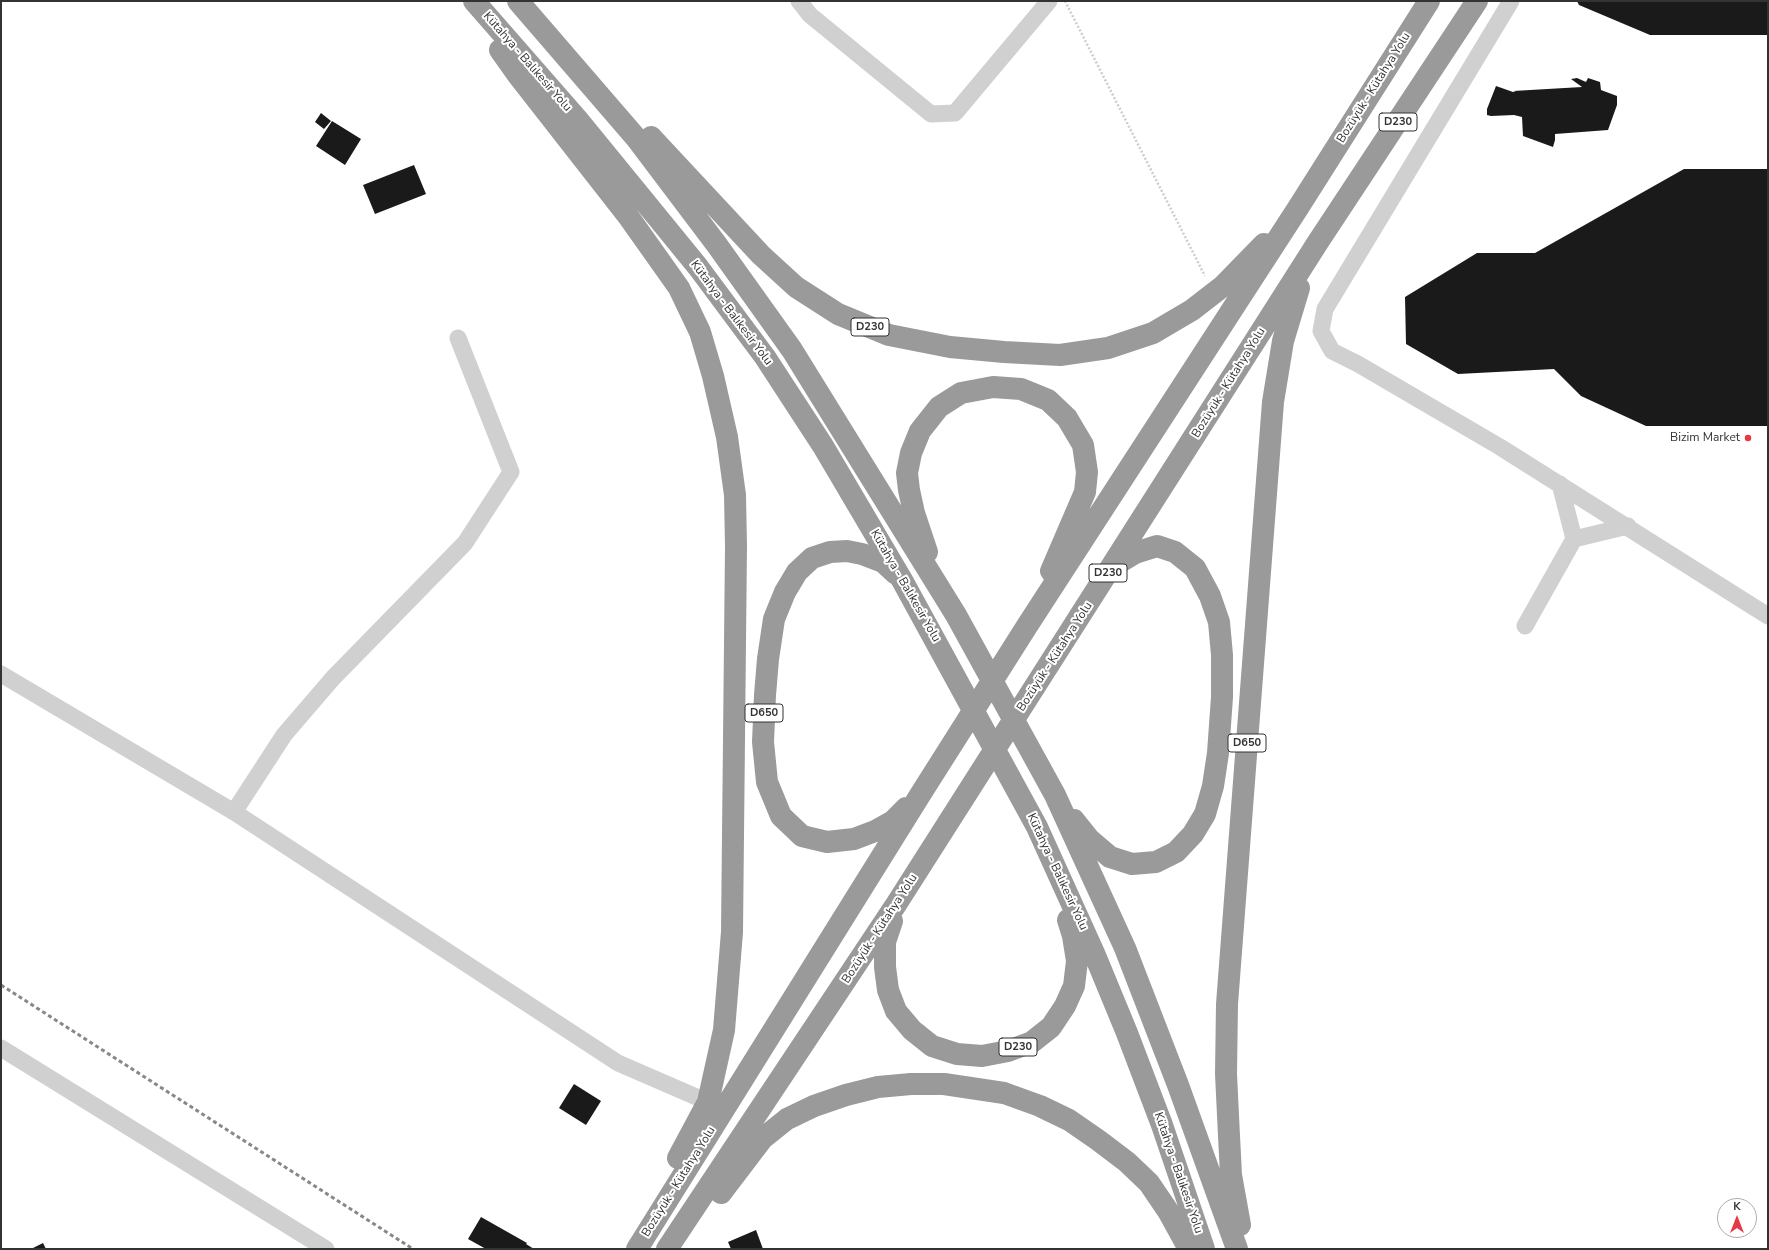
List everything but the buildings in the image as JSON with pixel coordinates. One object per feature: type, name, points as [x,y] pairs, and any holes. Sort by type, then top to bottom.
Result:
[{"type":"highway","points":[[467,1],[517,74],[628,216],[679,288],[700,332],[713,376],[727,437],[735,495],[736,546],[732,932],[724,1030],[708,1102],[630,1249]]},
{"type":"highway","name":"Kütahya - Balıkesir Yolu","points":[[474,1],[583,126],[698,267],[765,357],[823,446],[902,580],[1037,828],[1094,953],[1127,1033],[1162,1125],[1204,1249]]},
{"type":"highway","points":[[519,1],[637,139],[726,257],[792,350],[956,615],[1055,795],[1125,948],[1178,1085],[1237,1249]]},
{"type":"highway","name":"D230","points":[[519,1],[617,100],[761,255],[796,287],[838,314],[889,335],[950,347],[1004,352],[1060,355],[1108,348],[1153,333],[1192,310],[1223,286],[1298,208]]},
{"type":"highway","name":"Bozüyük - Kütahya Yolu","points":[[637,1249],[1027,626],[1298,208],[1429,1]]},
{"type":"highway","name":"Bozüyük - Kütahya Yolu","points":[[667,1249],[897,903],[1112,568],[1318,242],[1478,1]]},
{"type":"highway","name":"D650","points":[[1245,1249],[1236,1207],[1231,1167],[1226,1074],[1227,1004],[1273,402],[1282,341],[1294,299],[1318,242]]},
{"type":"highway","points":[[956,615],[926,551],[914,513],[907,473],[911,453],[920,431],[939,407],[962,393],[993,387],[1021,389],[1048,400],[1067,418],[1083,445],[1087,472],[1085,492],[1027,626]]},
{"type":"highway","points":[[1055,795],[1090,840],[1110,857],[1132,864],[1156,862],[1176,852],[1193,834],[1205,814],[1213,786],[1218,753],[1221,711],[1222,655],[1218,622],[1210,596],[1195,568],[1175,552],[1157,546],[1135,553],[1112,568]]},
{"type":"highway","name":"D650","points":[[902,580],[883,562],[862,554],[847,551],[830,552],[812,558],[797,572],[785,592],[774,619],[768,658],[763,742],[767,782],[781,816],[802,836],[827,842],[854,839],[876,831],[893,820],[920,795]]},
{"type":"highway","name":"D230","points":[[897,903],[886,942],[885,967],[888,990],[896,1011],[912,1030],[932,1046],[958,1054],[982,1056],[1008,1052],[1032,1042],[1051,1027],[1065,1006],[1074,986],[1077,961],[1073,936],[1037,828]]},
{"type":"highway","points":[[677,1249],[762,1139],[787,1119],[814,1106],[846,1095],[878,1087],[911,1084],[944,1084],[1004,1093],[1040,1106],[1069,1120],[1127,1162],[1149,1183],[1168,1211],[1189,1249]]},
{"type":"street","points":[[803,3],[810,15],[931,114],[955,113],[1049,1]]},
{"type":"street","points":[[1511,1],[1325,309],[1321,331],[1332,351],[1358,364],[1486,439],[1628,526],[1768,616]]},
{"type":"street","points":[[234,812],[284,735],[333,678],[465,543],[511,472],[458,338]]},
{"type":"street","points":[[1525,626],[1574,539],[1560,484]]},
{"type":"street","points":[[1574,539],[1628,526]]},
{"type":"street","points":[[1,674],[234,812],[618,1063],[708,1102]]},
{"type":"street","points":[[1,1048],[322,1248]]},
{"type":"path","points":[[1065,1],[1204,271],[1211,296]]},
{"type":"railway","points":[[1,985],[413,1249]]},
{"type":"place","name":"Bizim Market","points":[[1748,438]]}]
